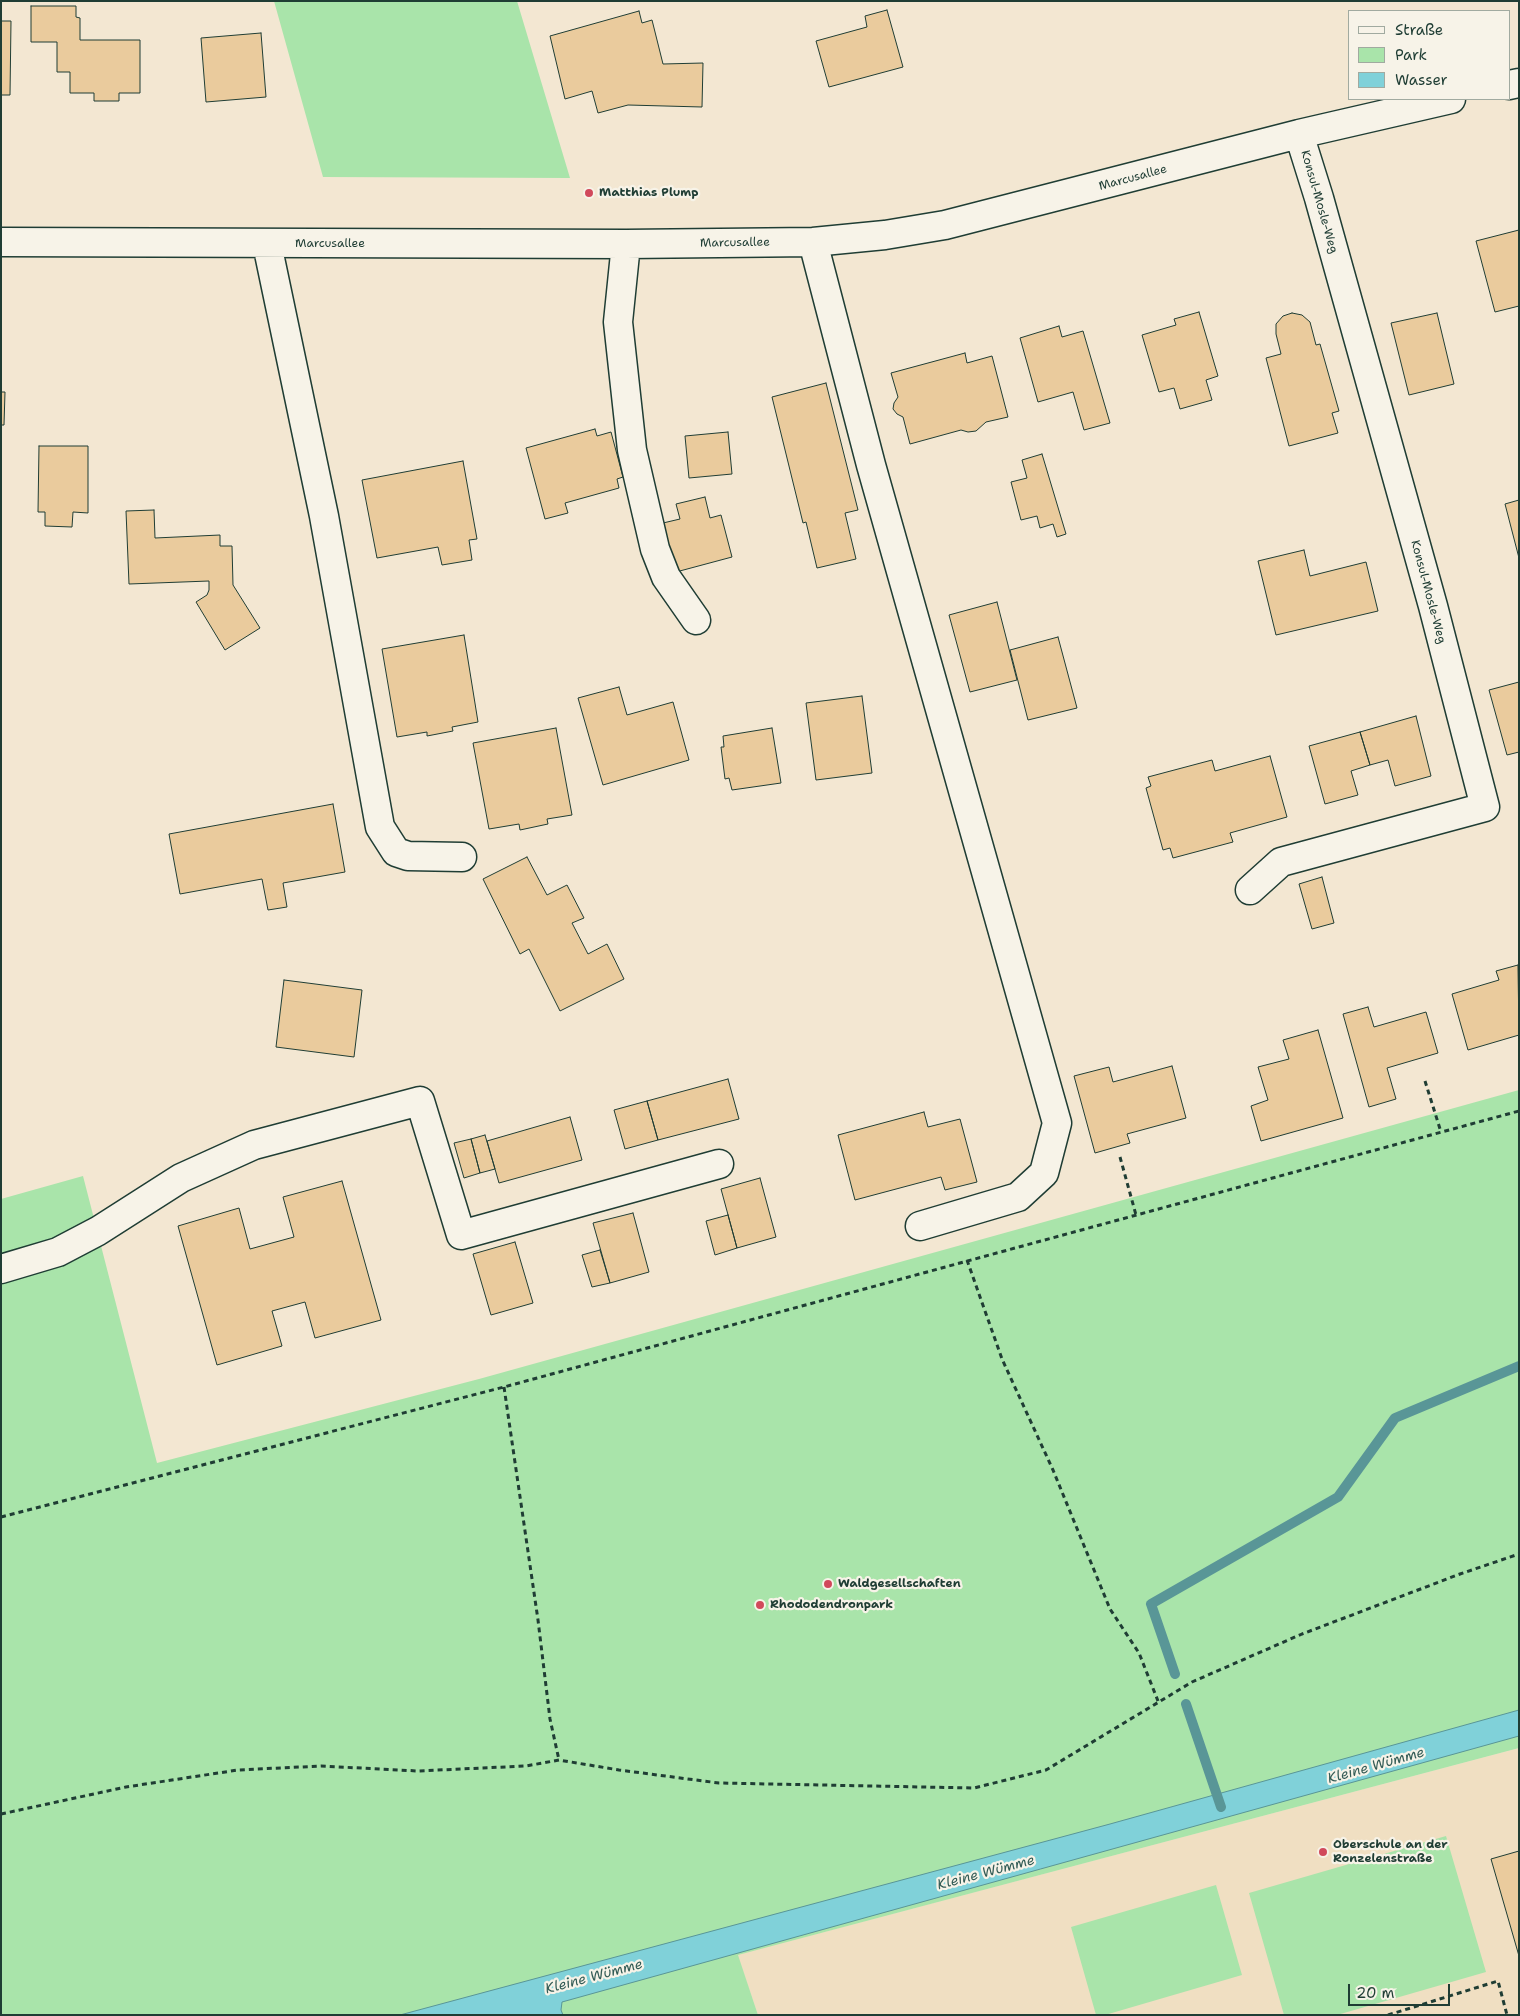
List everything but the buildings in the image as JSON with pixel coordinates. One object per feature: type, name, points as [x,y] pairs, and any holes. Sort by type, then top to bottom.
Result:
[{"type":"street","name":"Marcusallee","points":[[1,242],[626,244],[813,242],[885,235],[945,225],[1299,134],[1447,100]]},
{"type":"street","name":"Konsul-Mosle-Weg","points":[[1250,890],[1281,862],[1485,807],[1432,606],[1319,198],[1299,134]]},
{"type":"street","points":[[813,242],[871,464],[1057,1123],[1044,1173],[1018,1197],[920,1226]]},
{"type":"street","points":[[267,244],[324,516],[380,827],[396,852],[408,856],[462,857]]},
{"type":"street","points":[[626,244],[618,322],[632,450],[655,549],[666,577],[696,620]]},
{"type":"street","points":[[1,1269],[58,1252],[98,1231],[181,1178],[254,1145],[420,1101],[461,1235],[719,1164]]},
{"type":"path","points":[[1425,1081],[1441,1132]]},
{"type":"path","points":[[1,1518],[504,1387],[1519,1111]]},
{"type":"path","points":[[1120,1157],[1136,1215]]},
{"type":"path","points":[[967,1260],[1002,1359],[1053,1470],[1110,1609],[1139,1653],[1158,1701]]},
{"type":"path","points":[[504,1387],[538,1620],[550,1719],[559,1760]]},
{"type":"path","points":[[1,1814],[126,1788],[238,1770],[321,1766],[418,1771],[526,1766],[559,1760],[719,1783],[974,1788],[1046,1770],[1192,1682],[1302,1634],[1460,1574],[1519,1554]]},
{"type":"path","points":[[1388,2015],[1498,1981],[1507,2015]]},
{"type":"shaded area","name":"Oberschule an der Ronzelenstraße","points":[[1519,1748],[1519,2015],[758,2015],[737,1955]]},
{"type":"green space","points":[[274,1],[517,1],[570,178],[323,177]]},
{"type":"green space","name":"Rhododendronpark","points":[[1519,1090],[1519,1748],[738,1955],[758,2015],[1,2015],[1,1199],[83,1176],[157,1463],[479,1379]]},
{"type":"green space","points":[[1446,1836],[1486,1972],[1337,2015],[1284,2015],[1249,1893]]},
{"type":"green space","points":[[1216,1885],[1242,1975],[1105,2015],[1096,2015],[1071,1927]]},
{"type":"water","name":"Kleine Wümme","points":[[1519,1710],[1519,1736],[562,2002],[561,2010],[563,2015],[400,2015],[1110,1824]]},
{"type":"waterway","points":[[1175,1674],[1151,1604],[1338,1497],[1395,1418],[1519,1366]]},
{"type":"waterway","points":[[1186,1704],[1221,1807]]},
{"type":"place","name":"Matthias Plump","points":[[589,193]]},
{"type":"place","name":"Waldgesellschaften","points":[[828,1584]]},
{"type":"place","name":"Rhododendronpark","points":[[760,1605]]},
{"type":"place","name":"Oberschule an der Ronzelenstraße","points":[[1323,1852]]}]
